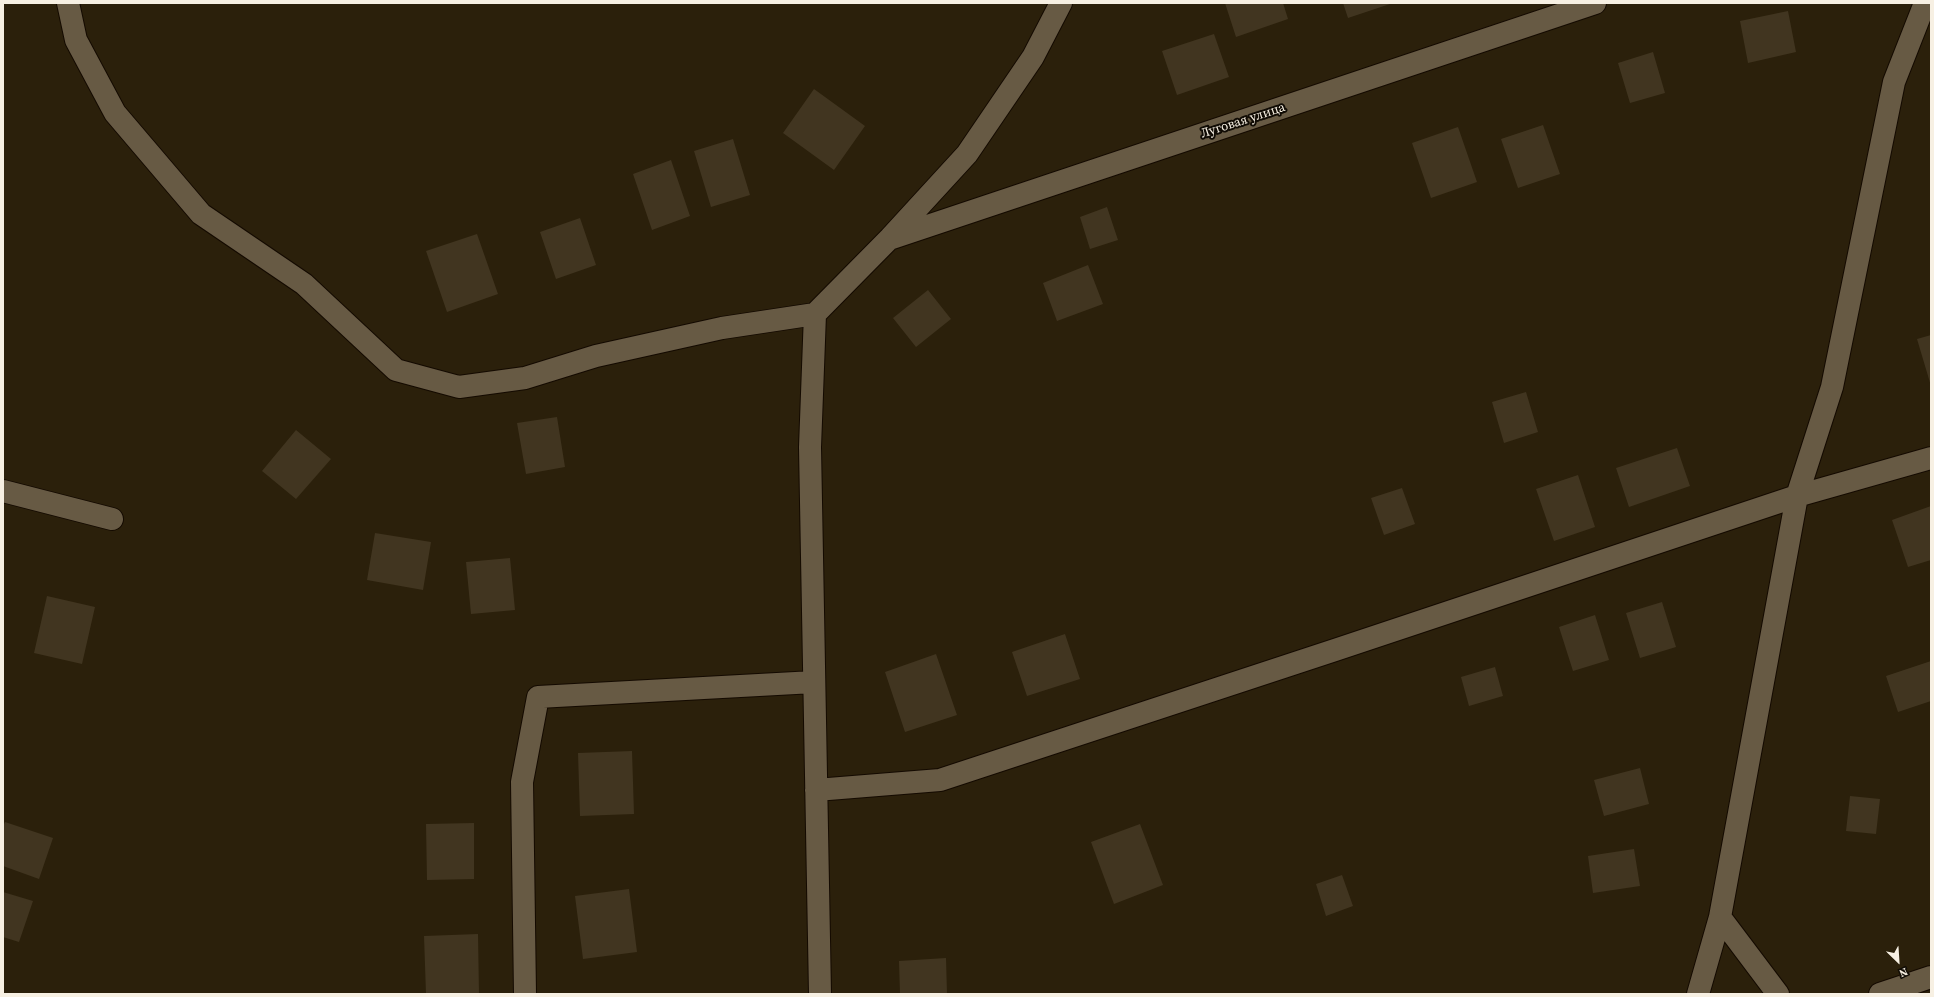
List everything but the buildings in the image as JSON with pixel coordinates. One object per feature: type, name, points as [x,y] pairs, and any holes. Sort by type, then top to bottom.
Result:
[{"type":"street","points":[[68,3],[76,40],[114,113],[201,214],[304,284],[396,370],[459,387],[525,378],[596,356],[722,328],[815,314],[890,238],[967,154],[1033,57],[1061,3]]},
{"type":"street","name":"Луговая улица","points":[[890,238],[1595,3]]},
{"type":"street","points":[[1698,994],[1720,917],[1797,496],[1832,387],[1894,82],[1925,3]]},
{"type":"street","points":[[815,314],[810,447],[820,994]]},
{"type":"street","points":[[816,790],[940,780],[1797,496],[1931,458]]},
{"type":"street","points":[[3,491],[112,519]]},
{"type":"street","points":[[524,994],[522,782],[538,697],[814,682]]},
{"type":"street","points":[[1720,917],[1778,994]]},
{"type":"street","points":[[1880,994],[1931,977]]}]
